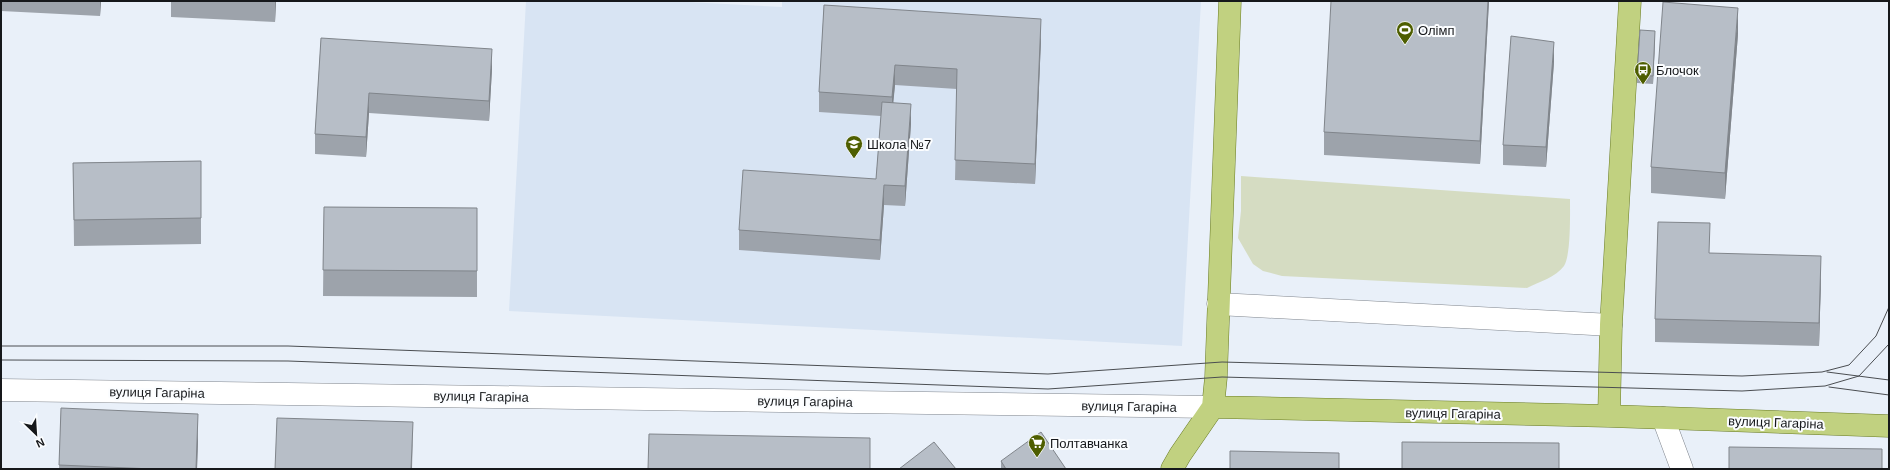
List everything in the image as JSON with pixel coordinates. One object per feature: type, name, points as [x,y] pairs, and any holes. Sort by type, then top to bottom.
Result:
[{"type":"main road","points":[[1172,469],[1213,407],[1230,1]]},
{"type":"main road","points":[[1609,416],[1611,325],[1630,1]]},
{"type":"main road","name":"вулиця Гагаріна","points":[[1213,407],[1609,416],[1889,426]]},
{"type":"street","points":[[1218,304],[1611,325]]},
{"type":"street","name":"вулиця Гагаріна","points":[[1,390],[1213,407]]},
{"type":"street","points":[[1663,418],[1682,469]]},
{"type":"shaded area","name":"Школа №7","points":[[526,1],[668,1],[782,7],[782,1],[1201,1],[1182,346],[509,311]]},
{"type":"green space","points":[[1241,176],[1570,199],[1570,234],[1568,253],[1564,266],[1561,270],[1547,279],[1527,288],[1282,276],[1263,271],[1253,264],[1238,238],[1241,211]]},
{"type":"building","points":[[1331,1],[1488,1],[1480,141],[1324,132]]},
{"type":"building","points":[[1663,2],[1738,8],[1725,173],[1651,167]]},
{"type":"building","points":[[824,5],[1041,19],[1035,164],[955,160],[957,69],[895,65],[892,97],[819,92]]},
{"type":"building","points":[[1640,30],[1655,31],[1653,76],[1637,75]]},
{"type":"building","points":[[1511,36],[1554,42],[1546,147],[1503,145]]},
{"type":"building","points":[[321,38],[492,49],[489,101],[369,93],[366,137],[315,134]]},
{"type":"building","points":[[882,102],[911,104],[905,186],[884,185],[880,240],[739,230],[743,170],[876,179]]},
{"type":"building","points":[[201,161],[201,218],[74,220],[73,163]]},
{"type":"building","points":[[324,207],[477,208],[477,271],[323,270]]},
{"type":"building","points":[[1658,222],[1710,223],[1709,253],[1821,256],[1819,323],[1655,319]]},
{"type":"building","points":[[61,408],[198,414],[196,469],[153,469],[59,465]]},
{"type":"building","points":[[277,418],[413,422],[411,469],[275,469]]},
{"type":"building","points":[[1041,432],[1066,469],[1006,469],[1001,461]]},
{"type":"building","points":[[649,434],[870,438],[870,469],[648,469]]},
{"type":"building","points":[[934,442],[956,469],[899,469]]},
{"type":"building","points":[[1402,442],[1559,443],[1559,469],[1402,469]]},
{"type":"building","points":[[1729,447],[1882,449],[1882,469],[1729,469]]},
{"type":"building","points":[[1230,451],[1339,453],[1339,469],[1230,469]]},
{"type":"tram line","points":[[1,346],[288,346],[1048,374],[1222,362],[1742,376],[1822,372],[1849,365],[1876,336],[1889,307]]},
{"type":"tram line","points":[[1,360],[288,361],[1048,389],[1222,377],[1742,391],[1825,386],[1859,376],[1889,344]]},
{"type":"tram line","points":[[1827,372],[1889,380]]},
{"type":"tram line","points":[[1829,387],[1889,395]]},
{"type":"place","name":"Олімп","points":[[1405,45]]},
{"type":"place","name":"Блочок","points":[[1643,85]]},
{"type":"place","name":"Школа №7","points":[[854,159]]},
{"type":"place","name":"Полтавчанка","points":[[1037,458]]}]
